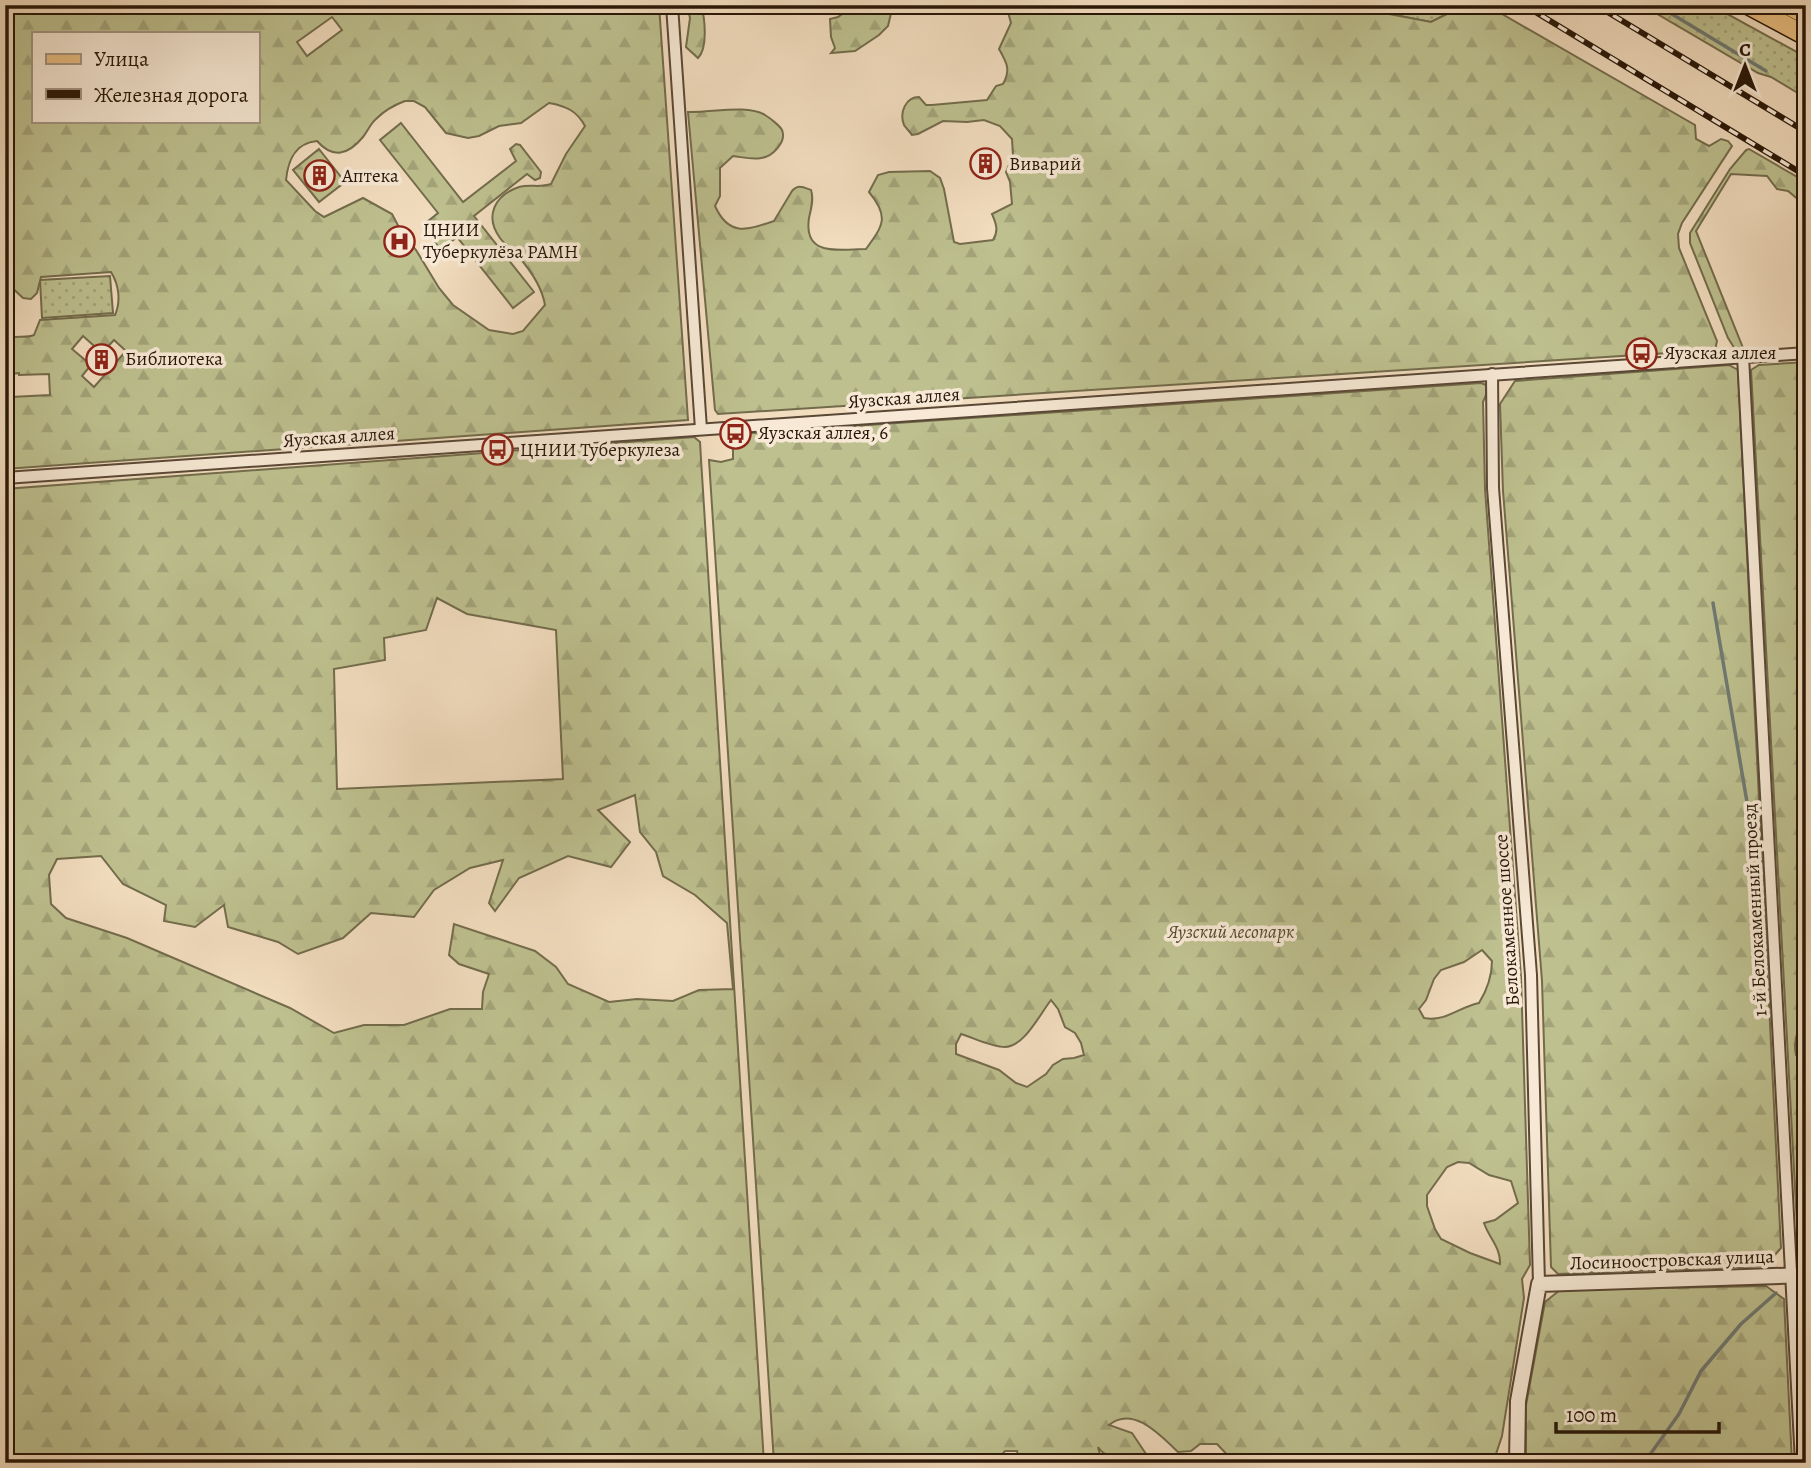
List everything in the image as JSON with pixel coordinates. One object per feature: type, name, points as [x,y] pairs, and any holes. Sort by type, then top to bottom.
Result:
[{"type":"main road","points":[[1748,5],[1806,36]]},
{"type":"main road","points":[[1787,5],[1806,15]]},
{"type":"street","points":[[672,5],[701,429]]},
{"type":"street","name":"Яузская аллея","points":[[5,478],[1806,353]]},
{"type":"street","name":"1-й Белокаменный проезд","points":[[1744,356],[1798,1276],[1801,1463]]},
{"type":"street","name":"Белокаменное шоссе","points":[[1492,374],[1493,488],[1531,975],[1539,1284],[1518,1401],[1517,1463]]},
{"type":"street","name":"Лосиноостровская улица","points":[[1539,1284],[1798,1276]]},
{"type":"green space","name":"ЦНИИ Туберкулёза РАМН","points":[[5,5],[659,5],[688,420],[5,469],[5,340],[34,335],[40,320],[115,315],[118,299],[111,272],[41,277],[37,293],[31,299],[23,298],[5,281]],"holes":[[[332,17],[342,30],[307,56],[297,42]],[[405,101],[414,101],[425,107],[446,133],[468,138],[479,136],[499,126],[521,123],[549,103],[570,110],[585,126],[566,154],[551,184],[519,187],[504,195],[494,207],[495,230],[528,268],[544,298],[545,305],[523,331],[513,334],[489,330],[453,305],[402,233],[392,214],[363,198],[324,217],[286,180],[291,159],[303,145],[317,141],[329,151],[346,151],[365,135],[379,116]],[[83,336],[102,353],[114,340],[126,351],[94,387],[82,376],[91,365],[72,349]],[[10,374],[49,374],[50,395],[11,397]]]},
{"type":"green space","points":[[687,5],[701,5],[704,40],[698,58],[686,47],[690,18]]},
{"type":"green space","points":[[854,5],[893,5],[888,26],[855,51],[831,53],[835,48],[830,19],[838,17]]},
{"type":"green space","points":[[1006,5],[1376,5],[1384,13],[1431,22],[1465,5],[1481,5],[1495,10],[1695,125],[1696,139],[1709,146],[1721,139],[1732,146],[1682,223],[1678,234],[1679,248],[1717,341],[1715,350],[718,414],[715,410],[688,112],[748,110],[765,115],[782,130],[780,144],[770,155],[754,159],[733,156],[720,168],[720,196],[715,206],[726,223],[733,227],[755,227],[774,221],[792,191],[801,187],[811,190],[812,193],[809,231],[812,240],[818,245],[835,250],[866,249],[882,220],[880,208],[869,192],[878,175],[889,172],[930,171],[940,178],[944,189],[954,242],[960,244],[993,240],[996,224],[992,214],[1012,204],[1006,172],[1013,156],[1012,139],[1000,126],[984,120],[943,121],[912,135],[904,125],[902,115],[907,102],[914,98],[919,97],[926,105],[987,100],[996,86],[1003,84],[1007,66],[999,49],[1011,23]]},
{"type":"green space","points":[[1376,5],[1465,5],[1431,22],[1384,13]]},
{"type":"green space","points":[[1642,5],[1711,5],[1806,57],[1806,98],[1771,77],[1758,73]]},
{"type":"green space","points":[[401,123],[463,202],[516,161],[510,149],[516,144],[520,145],[541,172],[540,178],[535,180],[527,174],[474,216],[534,292],[513,308],[457,237],[441,250],[422,226],[438,213],[380,140]]},
{"type":"green space","name":"Аптека","points":[[319,149],[345,182],[319,202],[293,170]]},
{"type":"green space","points":[[1749,149],[1806,182],[1806,206],[1788,191],[1777,189],[1767,176],[1731,174],[1696,231],[1743,348],[1735,349],[1728,338],[1690,243],[1690,233],[1730,169]]},
{"type":"green space","points":[[110,276],[113,313],[42,318],[40,280]]},
{"type":"green space","points":[[1806,362],[1806,1019],[1796,1036],[1795,1045],[1796,1055],[1806,1059],[1806,1240],[1797,1225],[1751,370],[1759,365]]},
{"type":"green space","points":[[1729,365],[1738,370],[1781,1248],[1765,1266],[1558,1274],[1551,1267],[1542,981],[1503,491],[1500,404],[1515,381]]},
{"type":"green space","name":"Яузский лесопарк","points":[[1481,383],[1486,385],[1483,402],[1485,489],[1521,977],[1530,1265],[1522,1279],[1524,1298],[1502,1436],[1493,1463],[1235,1463],[1217,1444],[1200,1444],[1191,1451],[1178,1452],[1146,1425],[1127,1418],[1109,1425],[1132,1433],[1152,1463],[1115,1459],[1098,1447],[1102,1463],[1020,1463],[1017,1451],[1005,1451],[995,1463],[774,1463],[709,460],[721,462],[733,459],[733,449],[724,441],[723,435]],"holes":[[[1482,950],[1492,961],[1492,967],[1479,1003],[1439,1018],[1424,1018],[1419,1009],[1441,970],[1464,962]],[[1051,1000],[1065,1027],[1075,1033],[1084,1055],[1063,1059],[1027,1087],[1016,1083],[999,1070],[956,1054],[956,1044],[961,1034],[994,1046],[1012,1046],[1019,1042]],[[1458,1162],[1469,1163],[1489,1175],[1511,1181],[1518,1203],[1495,1220],[1484,1223],[1497,1248],[1500,1264],[1441,1239],[1435,1229],[1427,1206],[1427,1195],[1447,1167]]]},
{"type":"green space","points":[[694,437],[700,442],[764,1463],[5,1463],[5,489]],"holes":[[[437,598],[467,614],[556,630],[563,779],[337,789],[334,669],[385,660],[384,638],[426,630]],[[635,795],[640,832],[656,852],[663,876],[695,895],[727,923],[733,989],[699,990],[673,1001],[637,999],[609,1002],[568,984],[556,967],[535,951],[454,924],[449,955],[459,964],[489,974],[483,992],[482,1009],[450,1009],[404,1025],[364,1025],[334,1033],[290,1008],[127,938],[66,918],[51,904],[49,875],[57,859],[101,856],[123,884],[166,905],[164,921],[195,927],[224,905],[228,927],[278,942],[298,954],[343,938],[371,913],[414,917],[434,890],[470,868],[503,860],[489,903],[495,911],[519,878],[568,856],[611,867],[630,842],[598,810]]]},
{"type":"green space","points":[[1806,1019],[1806,1059],[1796,1055],[1795,1045],[1796,1036]]},
{"type":"green space","points":[[1766,1286],[1784,1299],[1792,1463],[1526,1463],[1526,1405],[1545,1302],[1560,1290]]},
{"type":"waterway","points":[[1657,5],[1766,71]]},
{"type":"waterway","points":[[1713,603],[1748,808]]},
{"type":"waterway","points":[[1806,792],[1799,809],[1806,823]]},
{"type":"waterway","points":[[1644,1463],[1679,1414],[1701,1371],[1741,1324],[1776,1293]]},
{"type":"railway","points":[[1524,5],[1806,176]]},
{"type":"railway","points":[[1596,5],[1806,132]]},
{"type":"place","name":"Виварий","points":[[986,164]]},
{"type":"place","name":"Аптека","points":[[319,176]]},
{"type":"place","name":"ЦНИИ Туберкулёза РАМН","points":[[400,241]]},
{"type":"place","name":"Яузская аллея","points":[[1641,353]]},
{"type":"place","name":"Библиотека","points":[[102,359]]},
{"type":"place","name":"Яузская аллея, 6","points":[[735,433]]},
{"type":"place","name":"ЦНИИ Туберкулеза","points":[[497,450]]}]
